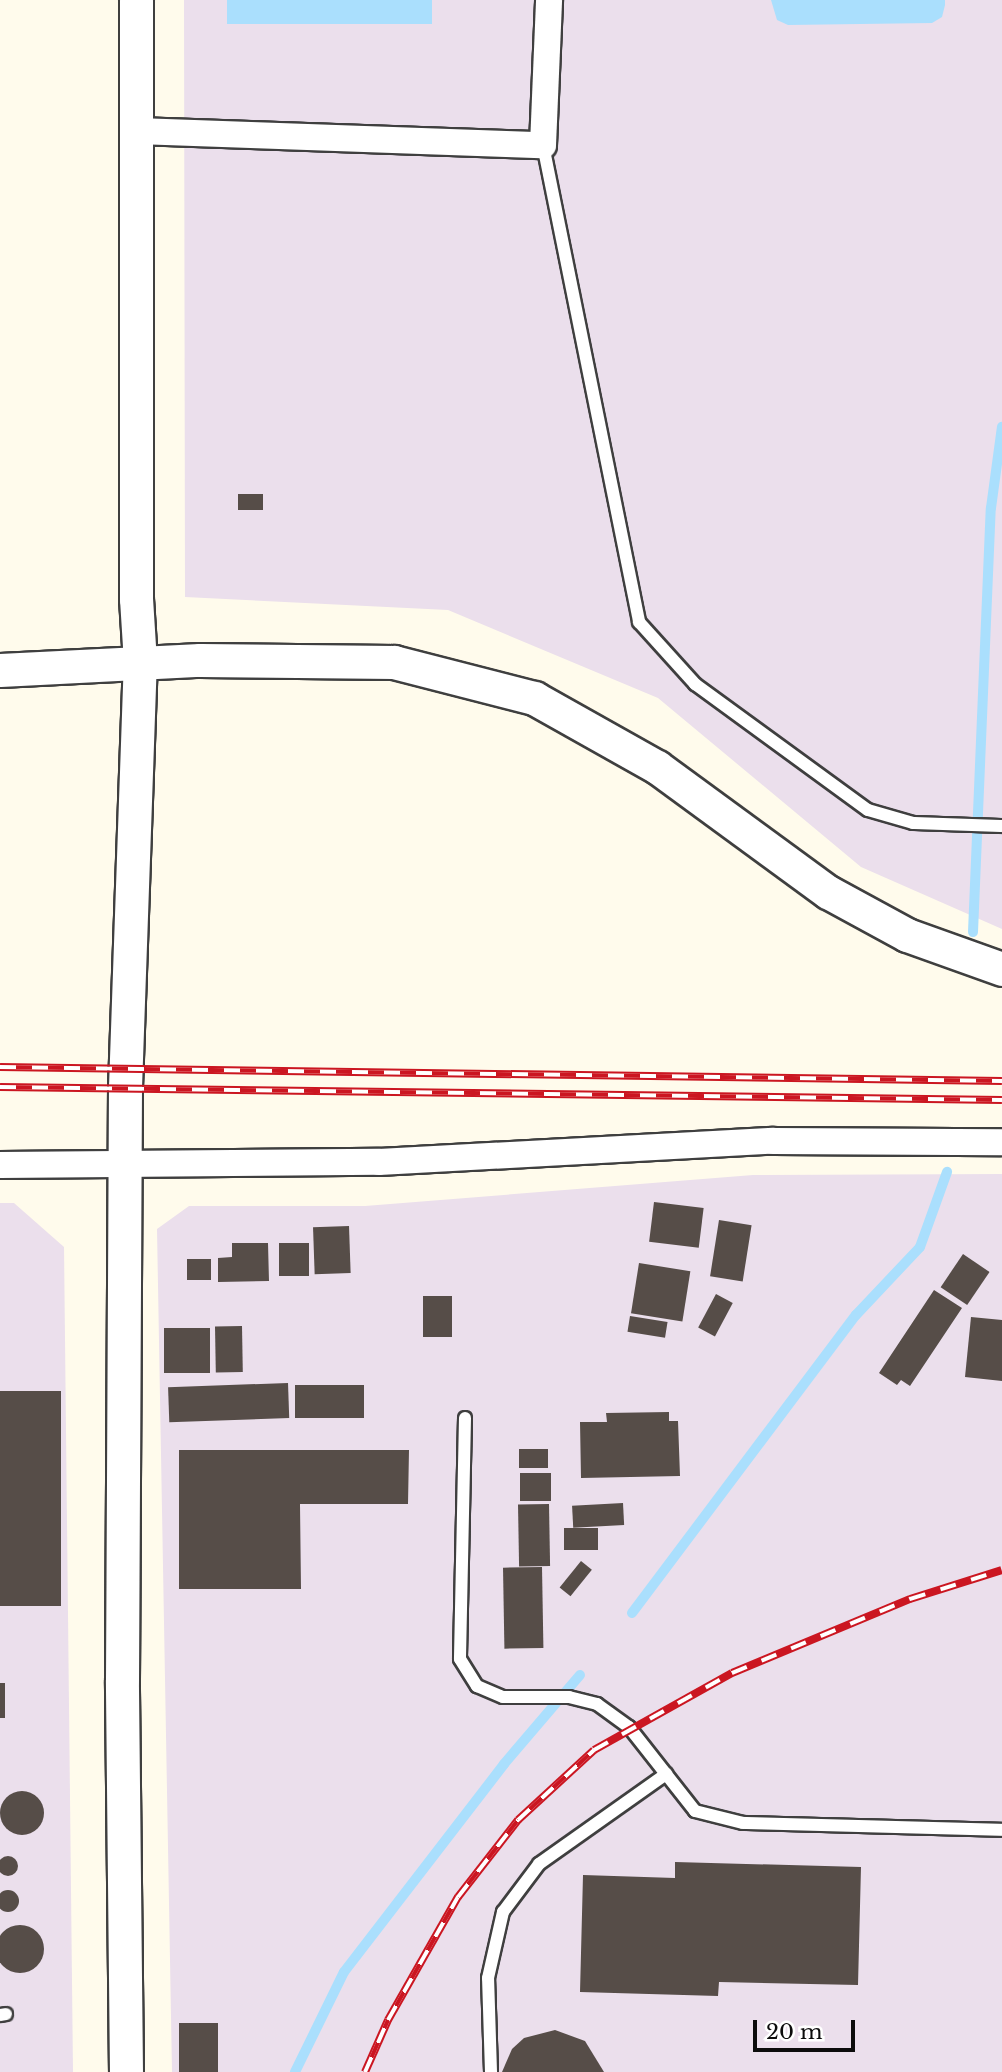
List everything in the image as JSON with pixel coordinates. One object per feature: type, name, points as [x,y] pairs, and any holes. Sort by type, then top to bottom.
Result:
[{"type":"street","points":[[126,2072],[121,1680],[126,1164],[140,662],[135,599],[136,0]]},
{"type":"street","points":[[136,131],[542,145],[549,0]]},
{"type":"street","points":[[0,670],[140,662],[394,662],[534,698],[657,767],[828,892],[907,935],[1002,969]]},
{"type":"street","points":[[0,1166],[379,1162],[773,1141],[1002,1142]]},
{"type":"lane","points":[[542,145],[639,622],[695,684],[868,810],[913,823],[1002,826]]},
{"type":"lane","points":[[465,1418],[460,1659],[477,1686],[503,1697],[569,1697],[597,1704],[629,1727],[695,1811],[743,1824],[1002,1830]]},
{"type":"lane","points":[[491,2072],[488,1978],[503,1912],[539,1864],[666,1774]]},
{"type":"shaded area","points":[[184,0],[1002,0],[1002,929],[861,867],[658,698],[448,610],[185,597]]},
{"type":"shaded area","points":[[1002,1174],[1002,2072],[172,2072],[157,1229],[189,1206],[365,1206],[753,1175]]},
{"type":"shaded area","points":[[0,1203],[14,1203],[64,1247],[73,2072],[0,2072]]},
{"type":"water","points":[[227,0],[432,0],[432,24],[227,24]]},
{"type":"water","points":[[771,0],[945,0],[945,5],[942,17],[932,23],[788,25],[777,20]]},
{"type":"building","points":[[238,494],[263,494],[263,510],[238,510]]},
{"type":"building","points":[[654,1202],[704,1208],[699,1248],[649,1242]]},
{"type":"building","points":[[719,1220],[752,1225],[743,1281],[710,1276]]},
{"type":"building","points":[[349,1226],[351,1273],[315,1274],[313,1227]]},
{"type":"building","points":[[232,1243],[268,1243],[269,1281],[218,1282],[218,1258],[232,1257]]},
{"type":"building","points":[[279,1243],[309,1243],[309,1276],[279,1276]]},
{"type":"building","points":[[963,1254],[990,1272],[967,1305],[941,1287]]},
{"type":"building","points":[[187,1259],[211,1259],[211,1280],[187,1280]]},
{"type":"building","points":[[639,1263],[690,1271],[682,1322],[631,1313]]},
{"type":"building","points":[[934,1290],[962,1308],[910,1386],[901,1380],[897,1385],[879,1373]]},
{"type":"building","points":[[716,1294],[733,1303],[715,1336],[698,1328]]},
{"type":"building","points":[[423,1296],[452,1296],[452,1337],[423,1337]]},
{"type":"building","points":[[630,1316],[668,1322],[665,1338],[627,1332]]},
{"type":"building","points":[[971,1317],[1002,1320],[1002,1381],[965,1377]]},
{"type":"building","points":[[215,1326],[242,1326],[243,1372],[216,1372]]},
{"type":"building","points":[[164,1328],[210,1328],[210,1373],[164,1373]]},
{"type":"building","points":[[288,1383],[289,1418],[169,1422],[168,1387]]},
{"type":"building","points":[[295,1385],[364,1385],[364,1418],[295,1418]]},
{"type":"building","points":[[0,1391],[61,1391],[61,1606],[0,1606]]},
{"type":"building","points":[[669,1412],[669,1421],[678,1421],[680,1476],[581,1478],[580,1422],[607,1422],[606,1413]]},
{"type":"building","points":[[519,1449],[548,1449],[548,1468],[519,1468]]},
{"type":"building","points":[[179,1450],[409,1450],[408,1504],[300,1504],[301,1589],[179,1589]]},
{"type":"building","points":[[520,1473],[551,1473],[551,1501],[520,1501]]},
{"type":"building","points":[[623,1503],[624,1525],[573,1528],[572,1506]]},
{"type":"building","points":[[549,1504],[550,1566],[519,1567],[518,1505]]},
{"type":"building","points":[[564,1528],[598,1528],[598,1550],[564,1550]]},
{"type":"building","points":[[581,1561],[592,1570],[570,1596],[560,1587]]},
{"type":"building","points":[[542,1567],[543,1648],[504,1649],[503,1568]]},
{"type":"building","points":[[0,1683],[5,1683],[5,1718],[0,1718]]},
{"type":"building","points":[[22,1791],[31,1792],[38,1797],[43,1804],[43,1822],[38,1829],[31,1834],[22,1835],[13,1834],[6,1829],[1,1822],[0,1813],[1,1804],[6,1797],[13,1792]]},
{"type":"building","points":[[4,1856],[12,1856],[18,1866],[12,1876],[4,1876],[-2,1870],[-2,1862]]},
{"type":"building","points":[[675,1862],[861,1867],[858,1985],[719,1982],[718,1996],[580,1992],[583,1875],[675,1878]]},
{"type":"building","points":[[8,1890],[18,1897],[19,1901],[12,1911],[8,1912],[-2,1905],[-3,1901],[4,1891]]},
{"type":"building","points":[[20,1925],[37,1932],[44,1949],[37,1966],[20,1973],[3,1966],[-4,1949],[3,1932]]},
{"type":"building","points":[[179,2023],[218,2023],[218,2072],[179,2072]]},
{"type":"building","points":[[555,2030],[585,2041],[604,2072],[502,2072],[512,2049],[524,2038]]},
{"type":"waterway","points":[[973,932],[991,508],[1002,427]]},
{"type":"waterway","points":[[632,1613],[856,1315],[920,1247],[947,1172]]},
{"type":"waterway","points":[[295,2072],[344,1972],[504,1764],[580,1675]]},
{"type":"railway","points":[[0,1067],[1002,1081]]},
{"type":"railway","points":[[0,1087],[1002,1100]]},
{"type":"railway","points":[[365,2072],[388,2020],[458,1897],[518,1820],[594,1750],[732,1673],[910,1599],[1002,1570]]}]
